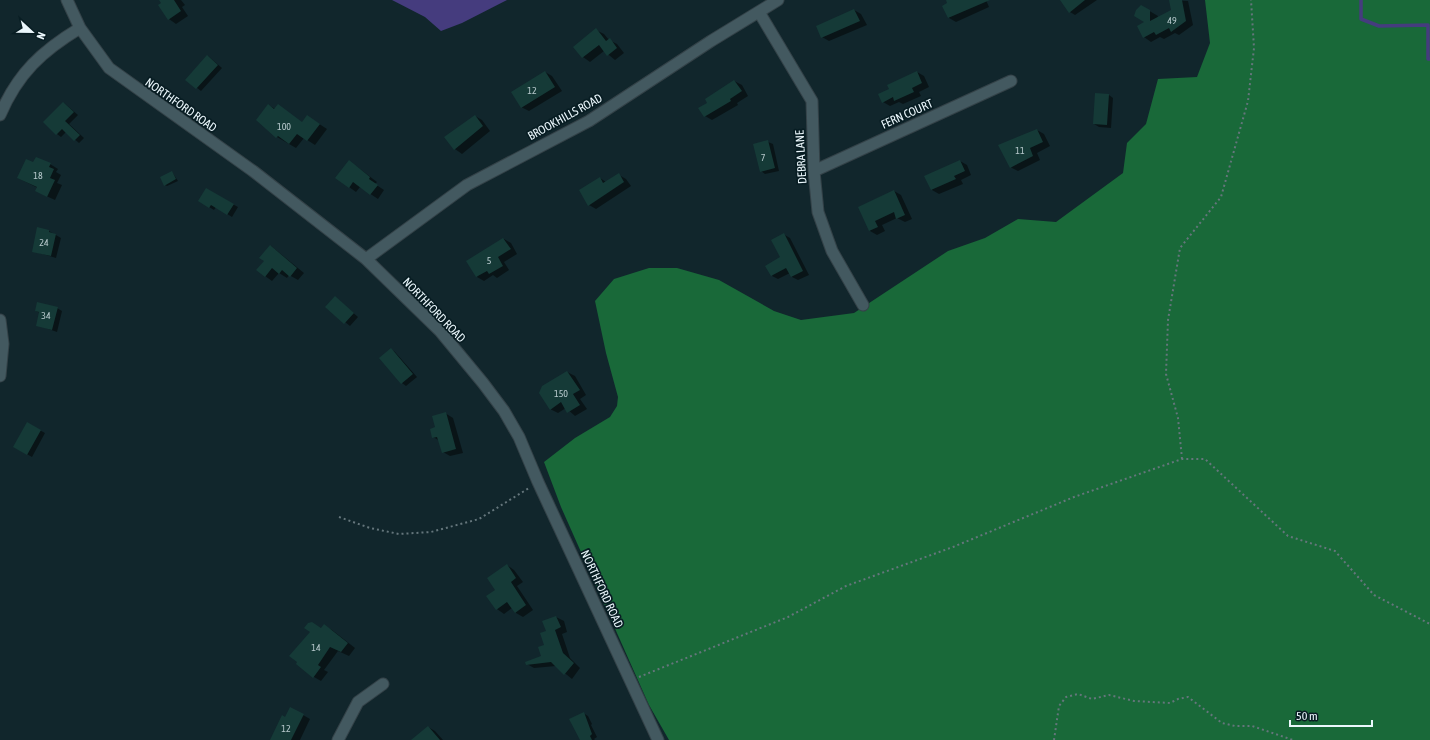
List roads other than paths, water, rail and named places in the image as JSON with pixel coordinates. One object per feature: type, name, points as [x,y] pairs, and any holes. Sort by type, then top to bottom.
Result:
[{"type":"street","name":"NORTHFORD ROAD","points":[[67,0],[80,28],[108,68],[253,171],[366,259],[440,331],[483,383],[504,411],[519,437],[538,482],[658,740]]},
{"type":"street","name":"BROOKHILLS ROAD","points":[[366,259],[467,185],[589,121],[778,0]]},
{"type":"street","name":"DEBRA LANE","points":[[759,12],[812,101],[814,171],[818,212],[832,251],[862,305]]},
{"type":"street","points":[[0,115],[6,100],[32,62],[54,43],[80,28]]},
{"type":"street","name":"FERN COURT","points":[[814,171],[1011,81]]},
{"type":"street","points":[[0,320],[3,344],[0,376]]},
{"type":"street","points":[[338,740],[358,702],[383,684]]},
{"type":"waterway","points":[[1361,0],[1361,19],[1379,26],[1428,25],[1428,59],[1430,59]]}]
